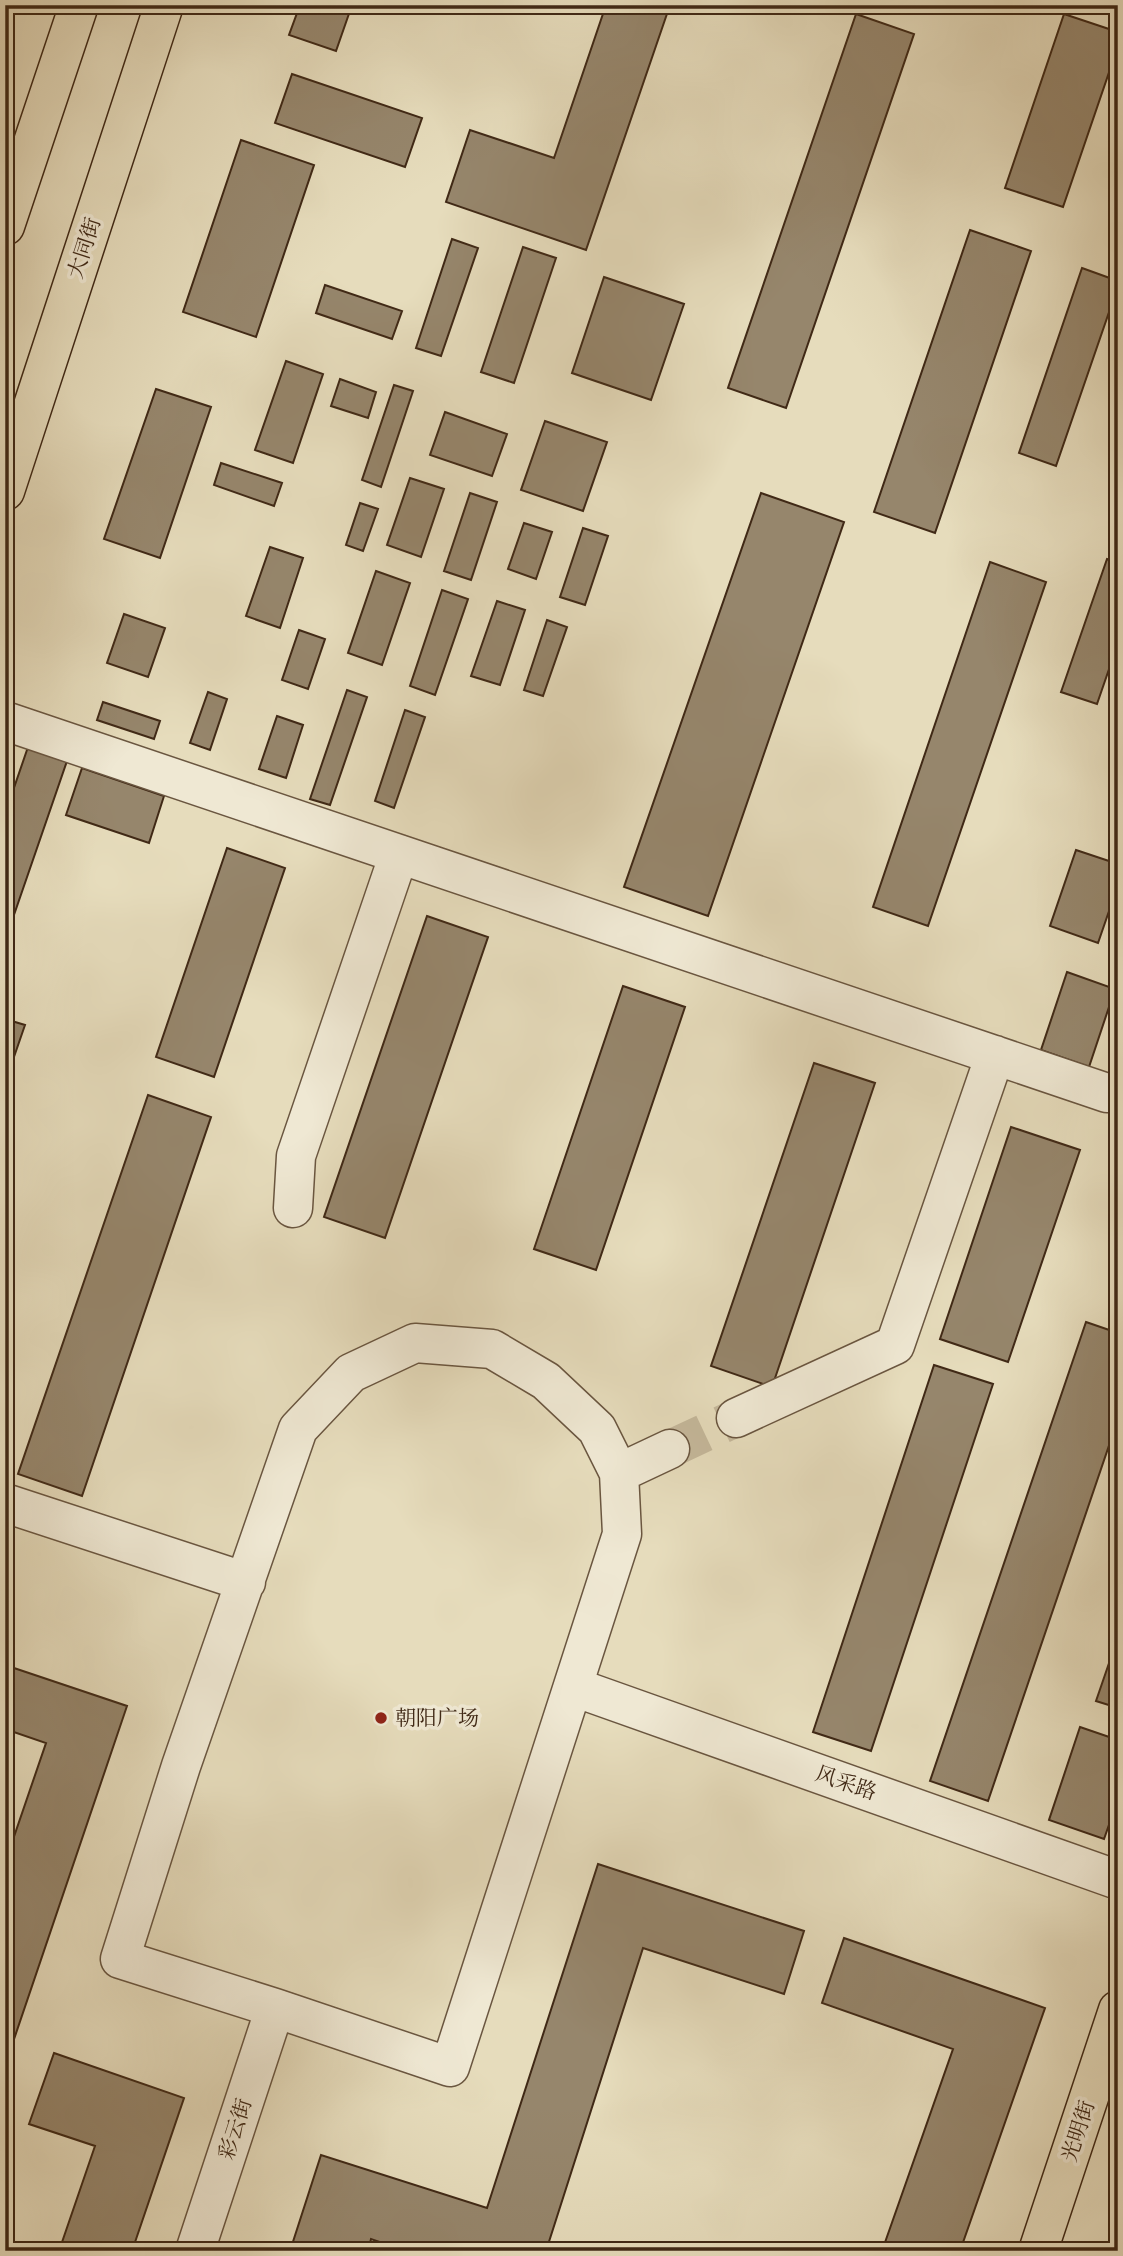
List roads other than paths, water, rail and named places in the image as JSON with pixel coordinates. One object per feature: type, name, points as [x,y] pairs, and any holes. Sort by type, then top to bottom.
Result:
[{"type":"main road","points":[[5,226],[79,5]]},
{"type":"main road","name":"大同街","points":[[5,491],[164,5]]},
{"type":"main road","name":"光明街","points":[[1038,2251],[1118,2010]]},
{"type":"street","points":[[5,721],[1107,1093],[1118,1091]]},
{"type":"street","points":[[293,1208],[296,1156],[399,854]]},
{"type":"street","points":[[736,1418],[895,1345],[995,1055]]},
{"type":"street","points":[[415,1343],[492,1349],[546,1381],[597,1429],[619,1473],[622,1534],[450,2067],[120,1959],[181,1766],[246,1582],[298,1429],[351,1373],[415,1343]]},
{"type":"street","points":[[619,1473],[670,1449]]},
{"type":"street","points":[[5,1503],[246,1582]]},
{"type":"street","name":"风采路","points":[[573,1688],[1118,1880]]},
{"type":"street","name":"彩云街","points":[[195,2251],[275,2008]]},
{"type":"tunnel","points":[[670,1449],[736,1418]]},
{"type":"place","name":"朝阳广场","points":[[381,1718]]}]
